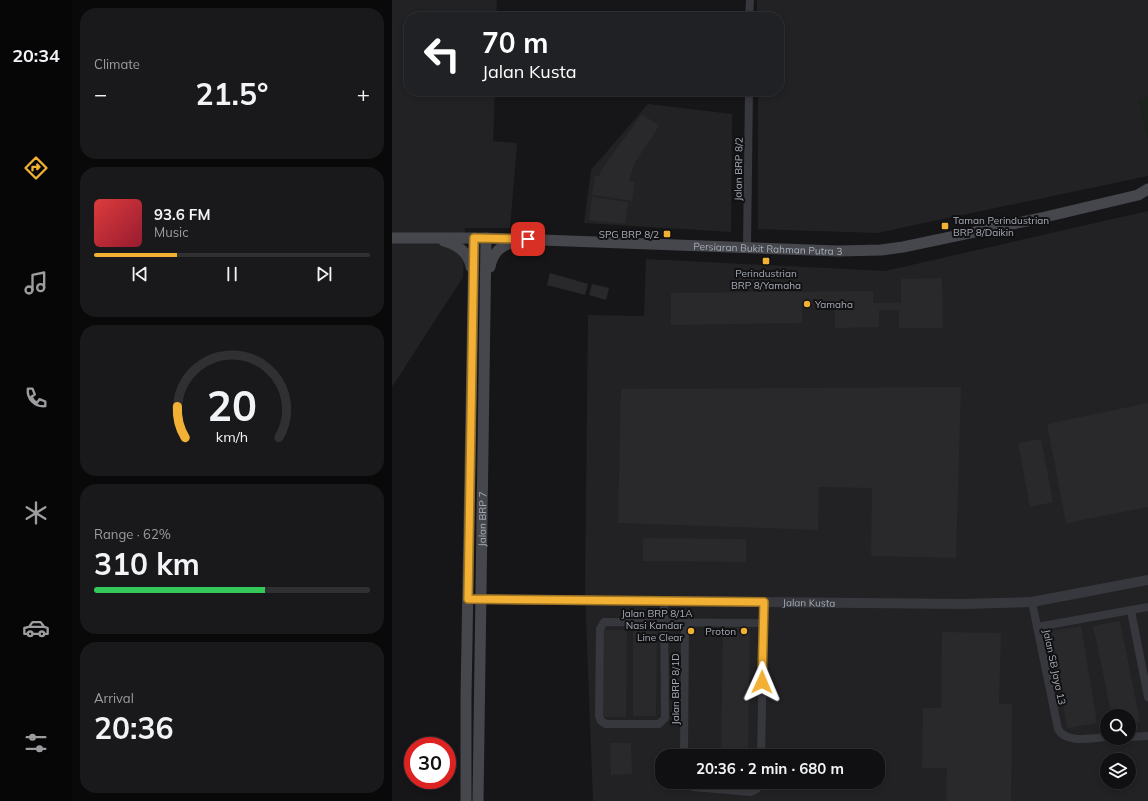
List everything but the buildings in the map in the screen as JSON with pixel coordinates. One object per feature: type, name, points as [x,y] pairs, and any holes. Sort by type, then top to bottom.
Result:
[{"type":"main road","name":"Persiaran Bukit Rahman Putra 3","points":[[392,238],[486,238],[747,246],[838,251],[881,250],[962,235],[1143,195],[1148,189]]},
{"type":"main road","name":"Jalan BRP 7","points":[[466,801],[466,698],[474,238]]},
{"type":"main road","name":"Jalan BRP 7","points":[[478,801],[487,282],[486,238]]},
{"type":"main road","points":[[435,239],[450,243],[462,249],[468,256],[473,286]]},
{"type":"main road","points":[[487,282],[491,259],[496,251],[505,244],[521,239]]},
{"type":"street","points":[[749,12],[750,0]]},
{"type":"street","name":"Jalan BRP 8/2","points":[[747,246],[749,96]]},
{"type":"street","name":"Jalan Kusta","points":[[468,599],[962,604],[1032,602],[1148,580]]},
{"type":"street","points":[[664,600],[664,623]]},
{"type":"street","points":[[761,749],[764,602]]},
{"type":"street","name":"Jalan SB Jaya 13","points":[[1032,602],[1058,729],[1061,735],[1068,738],[1100,737]]},
{"type":"street","points":[[1037,627],[1148,607]]},
{"type":"street","points":[[1131,611],[1148,697]]},
{"type":"street","name":"Jalan BRP 8/1A","points":[[664,623],[665,718],[659,724],[606,724],[601,721],[599,716],[600,629],[601,624],[604,622],[763,623]]},
{"type":"street","name":"Jalan BRP 8/1D","points":[[684,749],[685,623]]},
{"type":"street","points":[[1136,737],[1148,736]]},
{"type":"street","points":[[716,789],[751,792],[754,789]]},
{"type":"shaded area","points":[[392,0],[497,0],[496,12],[404,12],[404,96],[495,96],[493,141],[517,143],[510,228],[465,228],[463,277],[392,387]]},
{"type":"shaded area","points":[[757,0],[1148,0],[1148,98],[1139,100],[1148,138],[1148,176],[877,233],[758,229],[758,96],[784,96],[784,12],[757,12]]},
{"type":"shaded area","points":[[1148,97],[1148,138],[1139,99]]},
{"type":"shaded area","points":[[648,104],[732,114],[731,232],[584,223],[591,170]]},
{"type":"shaded area","points":[[1148,211],[1148,801],[593,801],[585,593],[588,315],[644,316],[646,259],[885,271]]},
{"type":"place","name":"Taman Perindustrian BRP 8/Daikin","points":[[945,226]]},
{"type":"place","name":"SPG BRP 8/2","points":[[667,234]]},
{"type":"place","name":"Perindustrian BRP 8/Yamaha","points":[[766,261]]},
{"type":"place","name":"Yamaha","points":[[807,304]]},
{"type":"place","name":"Nasi Kandar Line Clear","points":[[691,631]]},
{"type":"place","name":"Proton","points":[[744,631]]},
{"type":"route","points":[[528,239],[474,238],[468,599],[497,598],[764,602],[762,682]]}]
